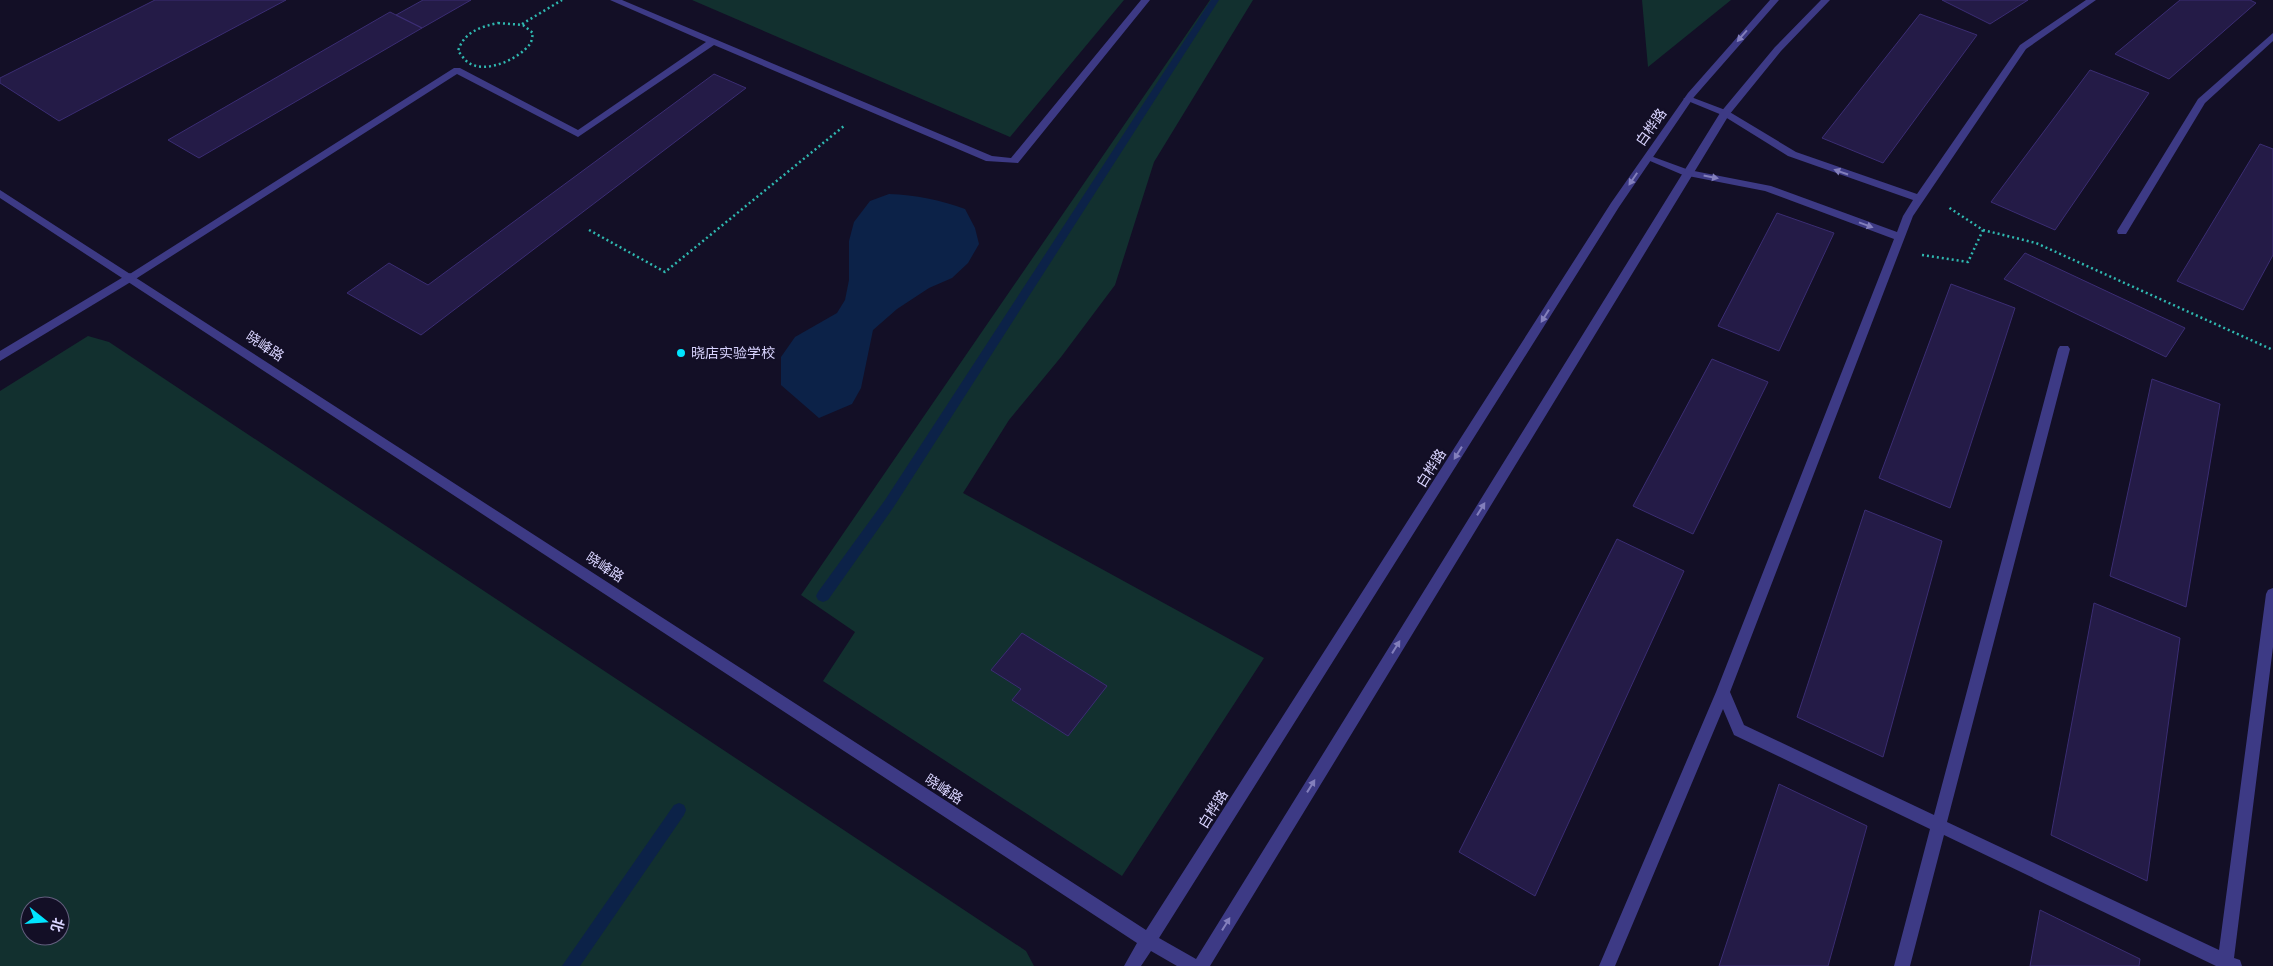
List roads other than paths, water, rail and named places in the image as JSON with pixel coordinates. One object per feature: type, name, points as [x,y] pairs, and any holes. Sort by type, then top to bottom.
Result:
[{"type":"street","points":[[614,0],[990,159],[1014,161],[1146,0]]},
{"type":"street","name":"白桦路","points":[[1132,966],[1605,222],[1688,99],[1775,0]]},
{"type":"street","points":[[1201,966],[1725,114],[1778,49],[1826,0]]},
{"type":"street","points":[[1607,966],[1722,692],[1908,216],[2023,47],[2092,0]]},
{"type":"street","points":[[2122,231],[2201,101],[2273,36]]},
{"type":"street","points":[[0,356],[130,277],[456,70],[578,134],[714,42]]},
{"type":"street","points":[[1688,99],[1725,114],[1792,154],[1922,196]]},
{"type":"street","points":[[1648,158],[1687,173],[1767,188],[1900,237]]},
{"type":"street","name":"晓峰路","points":[[0,194],[1148,941],[1193,966]]},
{"type":"street","points":[[1902,966],[2064,349]]},
{"type":"street","points":[[1722,692],[1739,730],[2228,965],[2273,594]]},
{"type":"water","points":[[889,194],[928,198],[965,209],[975,228],[979,244],[968,263],[952,278],[929,288],[897,309],[873,330],[861,388],[852,404],[819,418],[781,385],[781,357],[795,337],[837,313],[845,300],[849,280],[849,241],[854,222],[870,201]]},
{"type":"waterway","points":[[823,596],[889,504],[1215,0]]},
{"type":"waterway","points":[[570,966],[679,810]]},
{"type":"place","name":"晓店实验学校","points":[[681,353]]}]
